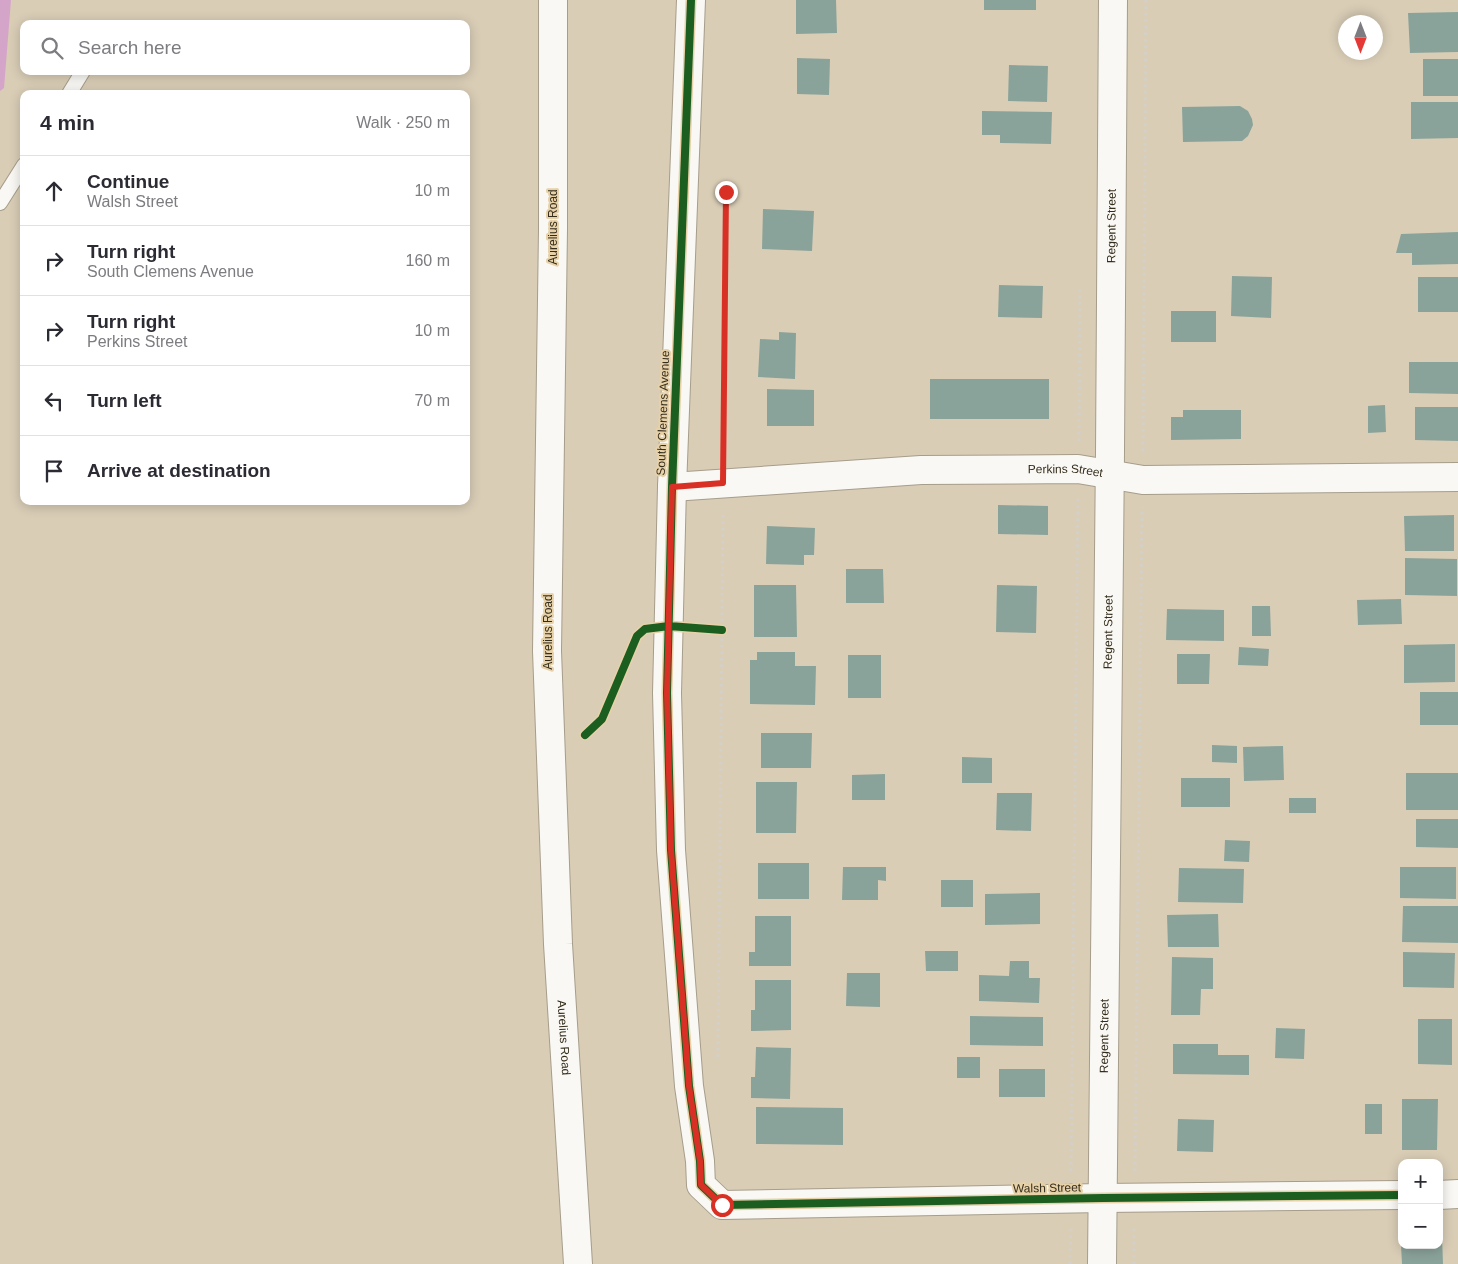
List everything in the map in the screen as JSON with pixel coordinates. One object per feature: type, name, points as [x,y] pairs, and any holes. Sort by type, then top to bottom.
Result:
[{"type":"street","name":"Aurelius Road","points":[[554,0],[548,651],[558,935],[578,1264]]},
{"type":"street","name":"South Clemens Avenue","points":[[691,0],[672,487],[667,693],[671,850],[689,1086],[700,1161],[701,1185]]},
{"type":"street","name":"Regent Street","points":[[1102,1264],[1113,0]]},
{"type":"street","name":"Perkins Street","points":[[672,487],[921,470],[1078,470],[1142,480],[1458,477]]},
{"type":"street","name":"Walsh Street","points":[[701,1185],[722,1205],[1071,1198],[1398,1195]]},
{"type":"street","points":[[1443,1194],[1458,1194]]},
{"type":"lane","points":[[72,90],[81,75]]},
{"type":"lane","points":[[0,203],[20,171]]},
{"type":"path","points":[[1134,1264],[1146,0]]},
{"type":"path","points":[[718,1065],[726,192]]},
{"type":"path","points":[[1070,1264],[1080,290]]},
{"type":"path","points":[[1071,1170],[1145,1169]]},
{"type":"shaded area","points":[[0,0],[11,0],[4,88],[0,91]]},
{"type":"building","points":[[796,0],[836,0],[837,33],[796,34]]},
{"type":"building","points":[[984,0],[1036,0],[1036,10],[984,10]]},
{"type":"building","points":[[1458,12],[1458,52],[1410,53],[1408,13]]},
{"type":"building","points":[[797,58],[830,59],[829,95],[797,94]]},
{"type":"building","points":[[1423,59],[1458,59],[1458,96],[1423,96]]},
{"type":"building","points":[[1009,65],[1048,66],[1047,102],[1008,101]]},
{"type":"building","points":[[1411,102],[1458,102],[1458,138],[1411,139]]},
{"type":"building","points":[[1240,106],[1248,111],[1253,125],[1248,136],[1242,141],[1183,142],[1182,107]]},
{"type":"building","points":[[982,111],[1052,112],[1051,144],[1000,143],[1000,135],[982,135]]},
{"type":"building","points":[[763,209],[814,211],[812,251],[762,249]]},
{"type":"building","points":[[1458,232],[1458,264],[1412,265],[1412,253],[1396,253],[1401,234]]},
{"type":"building","points":[[1232,276],[1272,277],[1271,318],[1231,316]]},
{"type":"building","points":[[1418,277],[1458,277],[1458,312],[1418,312]]},
{"type":"building","points":[[999,285],[1043,286],[1042,318],[998,317]]},
{"type":"building","points":[[1171,311],[1216,311],[1216,342],[1171,342]]},
{"type":"building","points":[[779,332],[796,333],[795,379],[758,377],[760,339],[779,340]]},
{"type":"building","points":[[1409,362],[1458,362],[1458,394],[1409,393]]},
{"type":"building","points":[[930,379],[1049,379],[1049,419],[930,419]]},
{"type":"building","points":[[767,389],[814,390],[814,426],[767,426]]},
{"type":"building","points":[[1385,405],[1386,432],[1368,433],[1368,406]]},
{"type":"building","points":[[1415,407],[1458,407],[1458,441],[1415,440]]},
{"type":"building","points":[[1183,410],[1241,410],[1241,439],[1171,440],[1171,417],[1183,417]]},
{"type":"building","points":[[998,505],[1048,506],[1048,535],[998,534]]},
{"type":"building","points":[[1454,515],[1454,551],[1405,551],[1404,516]]},
{"type":"building","points":[[767,526],[815,528],[814,555],[804,555],[804,565],[766,564]]},
{"type":"building","points":[[1405,558],[1457,559],[1457,596],[1405,595]]},
{"type":"building","points":[[846,569],[883,569],[884,603],[846,603]]},
{"type":"building","points":[[754,585],[796,585],[797,637],[754,637]]},
{"type":"building","points":[[997,585],[1037,586],[1036,633],[996,632]]},
{"type":"building","points":[[1401,599],[1402,624],[1358,625],[1357,600]]},
{"type":"building","points":[[1252,606],[1270,606],[1271,636],[1252,636]]},
{"type":"building","points":[[1167,609],[1224,610],[1224,641],[1166,640]]},
{"type":"building","points":[[1455,644],[1455,682],[1404,683],[1404,645]]},
{"type":"building","points":[[1239,647],[1269,649],[1268,666],[1238,665]]},
{"type":"building","points":[[757,652],[795,652],[795,666],[816,666],[815,705],[750,704],[750,660],[757,660]]},
{"type":"building","points":[[1177,654],[1210,654],[1209,684],[1177,684]]},
{"type":"building","points":[[848,655],[881,655],[881,698],[848,698]]},
{"type":"building","points":[[1420,692],[1458,692],[1458,725],[1420,725]]},
{"type":"building","points":[[761,733],[812,733],[811,768],[761,768]]},
{"type":"building","points":[[1212,745],[1237,746],[1237,763],[1212,762]]},
{"type":"building","points":[[1283,746],[1284,780],[1244,781],[1243,747]]},
{"type":"building","points":[[962,757],[992,758],[992,783],[962,783]]},
{"type":"building","points":[[1406,773],[1458,773],[1458,810],[1406,810]]},
{"type":"building","points":[[885,774],[885,800],[852,800],[852,775]]},
{"type":"building","points":[[1181,778],[1230,778],[1230,807],[1181,807]]},
{"type":"building","points":[[756,782],[797,782],[796,833],[756,833]]},
{"type":"building","points":[[997,793],[1032,793],[1031,831],[996,830]]},
{"type":"building","points":[[1289,798],[1316,798],[1316,813],[1289,813]]},
{"type":"building","points":[[1416,819],[1458,819],[1458,848],[1416,847]]},
{"type":"building","points":[[1225,840],[1250,841],[1249,862],[1224,861]]},
{"type":"building","points":[[758,863],[809,863],[809,899],[758,899]]},
{"type":"building","points":[[843,867],[886,867],[886,881],[878,880],[878,900],[842,900]]},
{"type":"building","points":[[1400,867],[1456,867],[1456,899],[1400,898]]},
{"type":"building","points":[[1179,868],[1244,869],[1243,903],[1178,902]]},
{"type":"building","points":[[941,880],[973,880],[973,907],[941,907]]},
{"type":"building","points":[[1040,893],[1040,924],[985,925],[985,894]]},
{"type":"building","points":[[1403,906],[1458,906],[1458,943],[1402,942]]},
{"type":"building","points":[[1218,914],[1219,947],[1168,947],[1167,915]]},
{"type":"building","points":[[755,916],[791,916],[791,966],[749,966],[749,952],[755,952]]},
{"type":"building","points":[[925,951],[958,951],[958,971],[926,971]]},
{"type":"building","points":[[1403,952],[1455,953],[1454,988],[1403,987]]},
{"type":"building","points":[[1172,957],[1213,958],[1213,989],[1201,989],[1200,1015],[1171,1015]]},
{"type":"building","points":[[1010,961],[1029,961],[1029,978],[1040,978],[1039,1003],[979,1001],[979,975],[1009,976]]},
{"type":"building","points":[[847,973],[880,973],[880,1007],[846,1006]]},
{"type":"building","points":[[755,980],[791,980],[791,1030],[751,1031],[751,1010],[755,1010]]},
{"type":"building","points":[[970,1016],[1043,1017],[1043,1046],[970,1045]]},
{"type":"building","points":[[1418,1019],[1452,1019],[1452,1065],[1418,1064]]},
{"type":"building","points":[[1276,1028],[1305,1029],[1304,1059],[1275,1058]]},
{"type":"building","points":[[1173,1044],[1218,1044],[1218,1055],[1249,1055],[1249,1075],[1173,1074]]},
{"type":"building","points":[[756,1047],[791,1048],[790,1099],[751,1098],[751,1077],[755,1077]]},
{"type":"building","points":[[957,1057],[980,1057],[980,1078],[957,1078]]},
{"type":"building","points":[[999,1069],[1045,1069],[1045,1097],[999,1097]]},
{"type":"building","points":[[1402,1099],[1438,1099],[1437,1150],[1402,1150]]},
{"type":"building","points":[[1365,1104],[1382,1104],[1382,1134],[1365,1134]]},
{"type":"building","points":[[756,1107],[843,1108],[843,1145],[756,1144]]},
{"type":"building","points":[[1178,1119],[1214,1120],[1213,1152],[1177,1151]]},
{"type":"building","points":[[1401,1249],[1442,1249],[1443,1264],[1402,1264]]},
{"type":"cycle path","points":[[691,0],[672,487],[667,693],[671,850],[689,1086],[700,1161],[701,1185],[722,1205],[1398,1195]]},
{"type":"cycle path","points":[[585,735],[602,719],[637,636],[645,629],[669,626],[722,630]]},
{"type":"route","points":[[722,1205],[701,1185],[700,1161],[689,1086],[671,850],[667,693],[672,487],[723,483],[726,192]]}]
